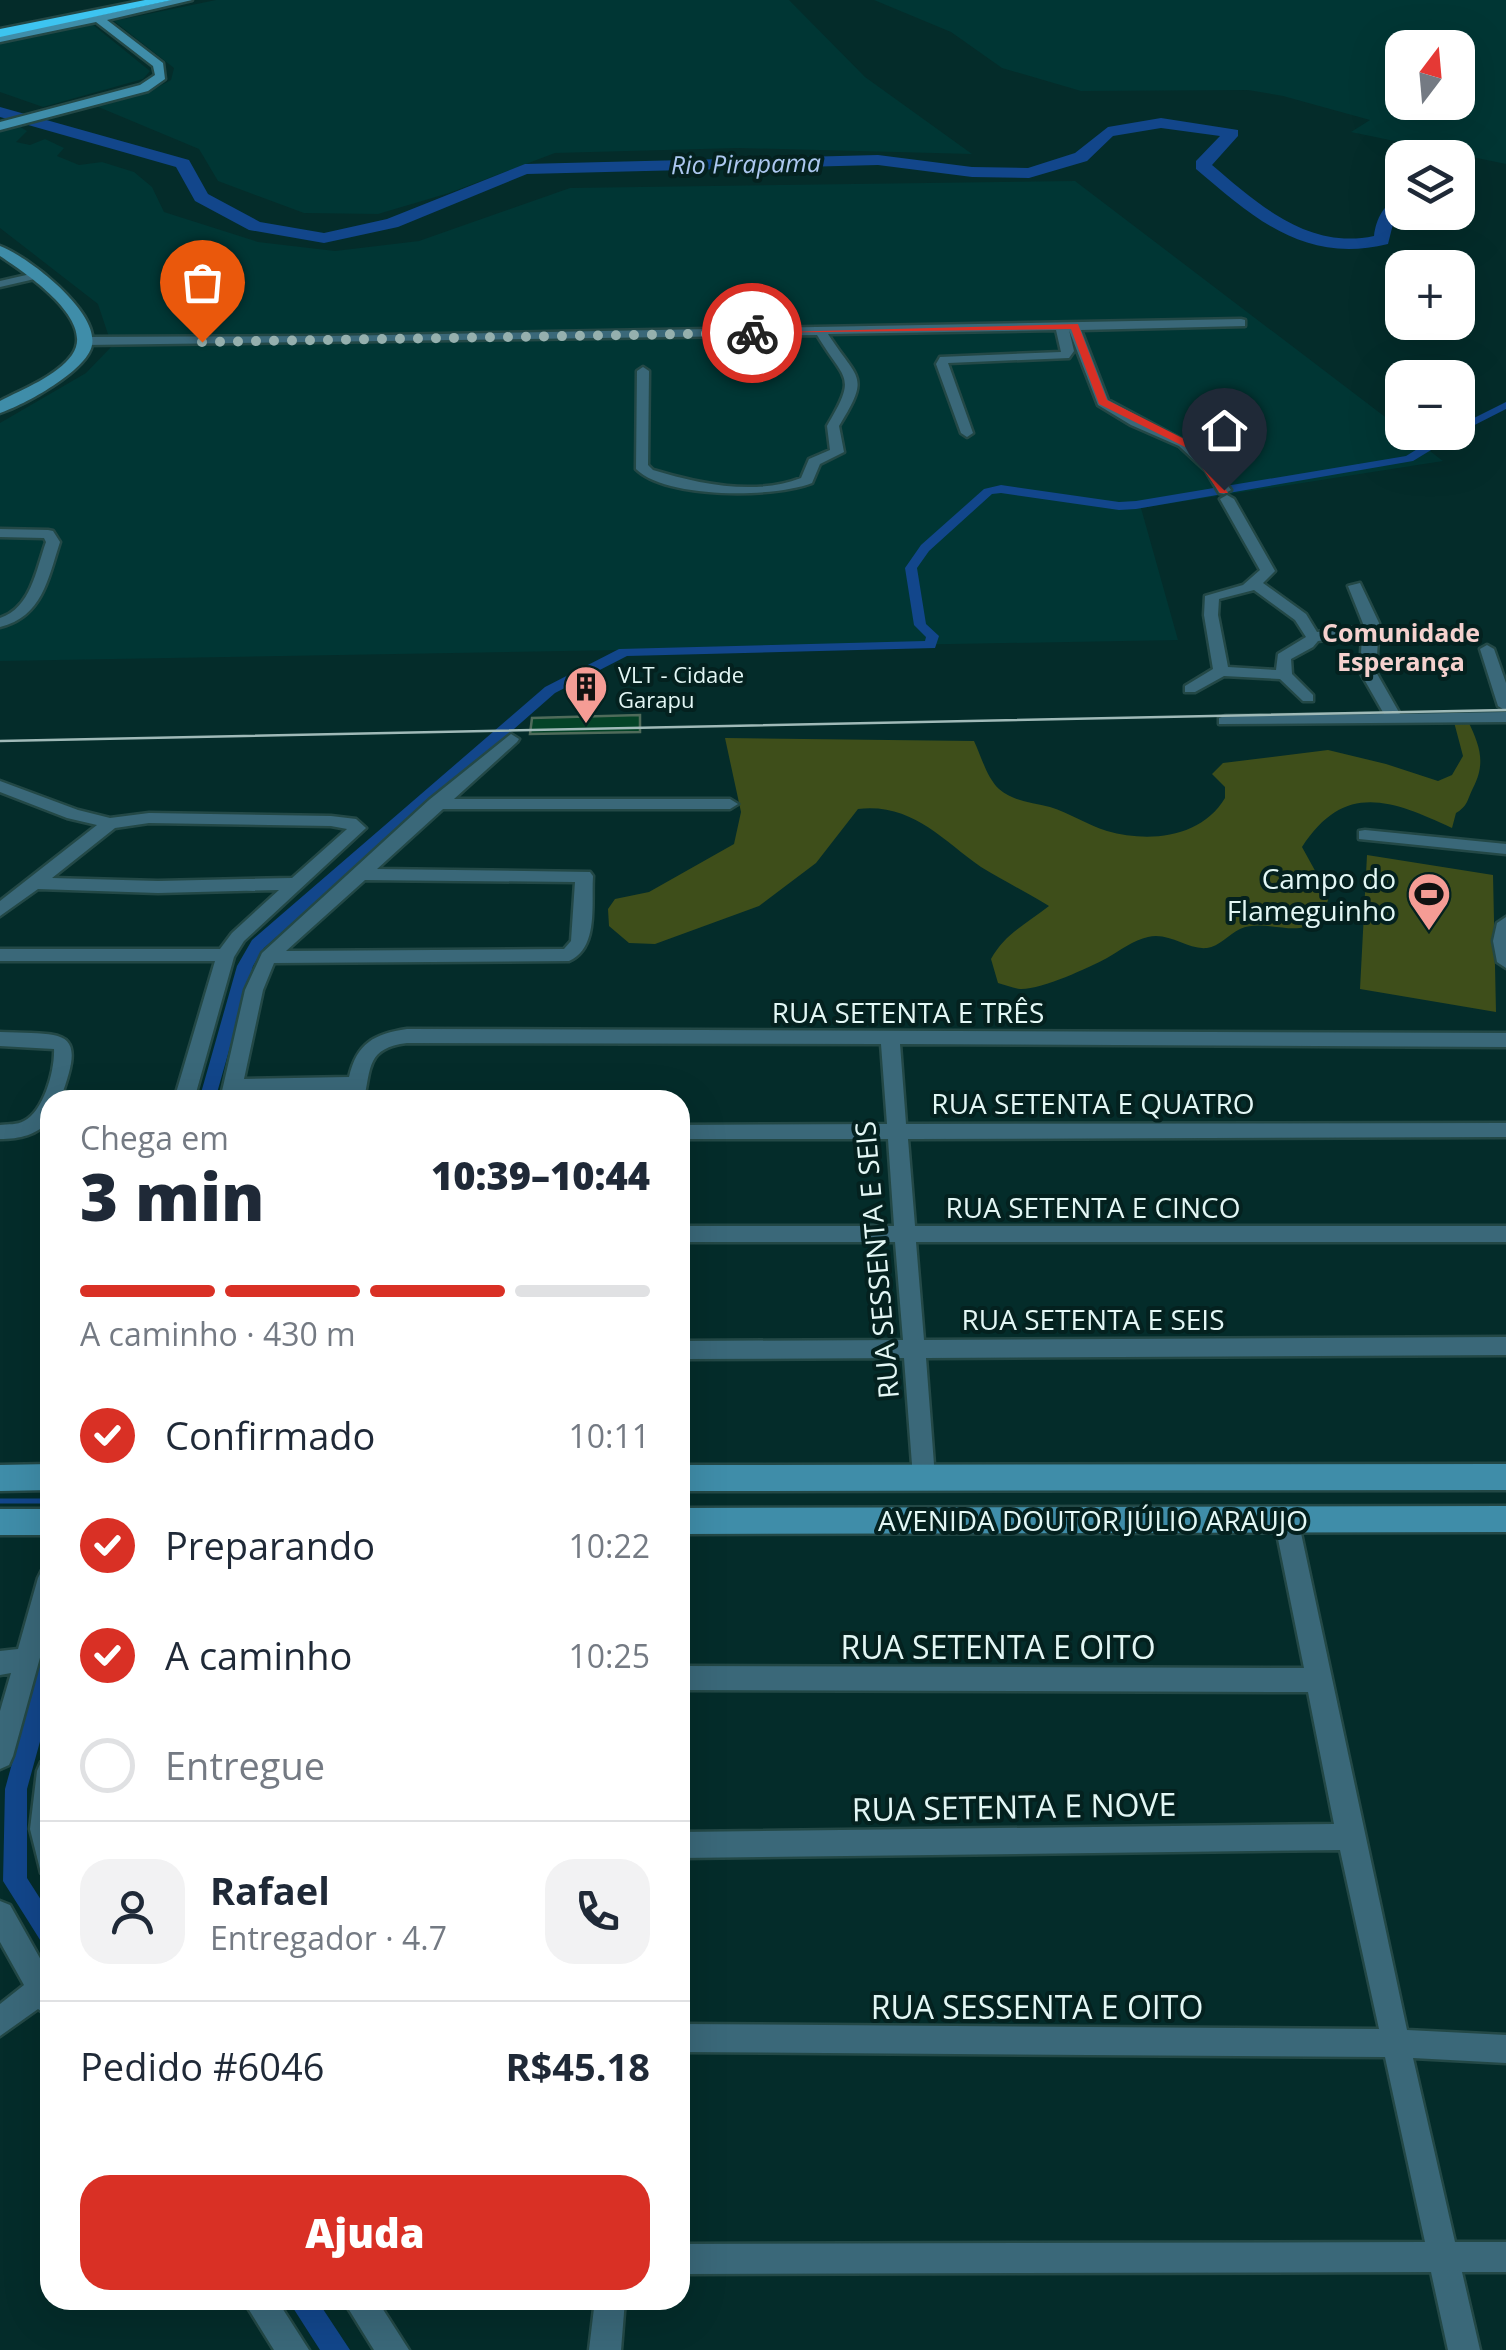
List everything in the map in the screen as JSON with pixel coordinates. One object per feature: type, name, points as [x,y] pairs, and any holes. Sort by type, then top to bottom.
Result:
[{"type":"highway","points":[[0,31],[127,0]]},
{"type":"highway","points":[[0,31],[145,0]]},
{"type":"highway","points":[[0,31],[165,0]]},
{"type":"main road","points":[[0,31],[99,19],[186,0]]},
{"type":"main road","points":[[0,126],[144,88],[161,76],[159,65],[99,19]]},
{"type":"main road","points":[[0,250],[78,315],[86,341],[84,350],[69,366],[0,408]]},
{"type":"main road","points":[[0,1478],[40,1477]]},
{"type":"main road","name":"AVENIDA DOUTOR JÚLIO ARAUJO","points":[[690,1478],[1506,1477]]},
{"type":"main road","name":"AVENIDA DOUTOR JÚLIO ARAUJO","points":[[690,1521],[1506,1519]]},
{"type":"main road","points":[[0,1522],[40,1522]]},
{"type":"street","points":[[0,284],[35,276]]},
{"type":"street","points":[[86,341],[821,332],[1241,322]]},
{"type":"street","points":[[967,433],[942,364],[944,360],[1064,356],[1068,351],[1068,327]]},
{"type":"street","points":[[1068,327],[1102,402],[1192,447],[1226,495],[1268,567],[1267,574],[1240,591],[1212,596],[1211,615],[1221,671]]},
{"type":"street","points":[[643,370],[641,466],[648,473],[746,490],[786,488],[807,480],[814,462],[837,452],[833,426],[852,394],[851,376],[831,353],[821,332]]},
{"type":"street","points":[[0,533],[42,532],[53,542],[28,608],[18,618],[0,622]]},
{"type":"street","points":[[1254,583],[1302,617],[1313,637]]},
{"type":"street","points":[[1355,586],[1372,623],[1368,672],[1395,719]]},
{"type":"street","points":[[1284,675],[1282,656],[1308,644],[1313,637],[1370,630]]},
{"type":"street","points":[[1487,650],[1506,706]]},
{"type":"street","points":[[1190,689],[1221,671],[1284,675],[1308,698]]},
{"type":"street","points":[[1225,722],[1506,717]]},
{"type":"street","points":[[233,1090],[254,990],[268,958],[511,739]]},
{"type":"street","points":[[0,786],[73,814],[110,823],[148,818],[342,821],[358,828],[352,838],[238,937],[225,956],[187,1090]]},
{"type":"street","points":[[435,804],[730,804]]},
{"type":"street","points":[[0,910],[110,823]]},
{"type":"street","points":[[1366,835],[1506,849]]},
{"type":"street","points":[[268,958],[569,954],[580,943],[584,876],[357,874]]},
{"type":"street","points":[[0,883],[29,888],[296,884]]},
{"type":"street","points":[[1505,956],[1506,923]]},
{"type":"street","points":[[0,955],[202,952],[225,956]]},
{"type":"street","points":[[0,1038],[54,1041],[63,1046],[64,1064],[54,1090]]},
{"type":"street","name":"RUA SETENTA E TRÊS","points":[[356,1090],[366,1050],[375,1041],[388,1038],[1506,1040]]},
{"type":"street","name":"RUA SESSENTA E SEIS","points":[[890,1038],[924,1478]]},
{"type":"street","points":[[0,1132],[32,1128],[40,1121]]},
{"type":"street","name":"RUA SETENTA E QUATRO","points":[[690,1132],[1506,1130]]},
{"type":"street","name":"RUA SETENTA E CINCO","points":[[690,1234],[1506,1234]]},
{"type":"street","name":"RUA SETENTA E SEIS","points":[[690,1350],[1506,1346]]},
{"type":"street","points":[[1286,1519],[1316,1680],[1464,2350]]},
{"type":"street","points":[[0,1756],[40,1612]]},
{"type":"street","points":[[0,1663],[26,1659]]},
{"type":"street","name":"RUA SETENTA E OITO","points":[[690,1678],[1316,1680]]},
{"type":"street","name":"RUA SETENTA E NOVE","points":[[690,1846],[1350,1836]]},
{"type":"street","points":[[0,1916],[40,1987]]},
{"type":"street","points":[[0,2022],[40,1999]]},
{"type":"street","name":"RUA SESSENTA E OITO","points":[[690,2038],[1394,2043],[1506,2049]]},
{"type":"street","points":[[690,2259],[1506,2257]]},
{"type":"street","points":[[265,2310],[294,2350]]},
{"type":"street","points":[[365,2310],[393,2350]]},
{"type":"street","points":[[604,2350],[609,2310]]},
{"type":"shaded area","points":[[216,0],[789,0],[865,77],[972,154],[738,148],[555,153],[449,193],[378,214],[304,213],[218,181],[199,149],[96,106],[156,88],[171,80],[174,68],[114,21]]},
{"type":"shaded area","points":[[874,0],[1506,0],[1506,164],[1475,158],[1475,140],[1390,140],[1351,132],[1370,120],[1283,96],[1248,90],[1081,91],[1002,68],[951,32]]},
{"type":"shaded area","points":[[92,24],[150,71],[143,79],[43,107],[0,92],[0,43]]},
{"type":"shaded area","points":[[19,126],[27,131],[16,142],[30,145],[45,139],[64,148],[57,156],[79,165],[102,162],[134,172],[152,187],[164,212],[258,242],[335,251],[419,241],[570,188],[1075,181],[1385,417],[1385,450],[1429,450],[1443,461],[1141,508],[1178,640],[0,661],[0,423],[86,373],[112,346],[98,304],[0,228],[0,131]]},
{"type":"green space","points":[[1468,721],[1478,747],[1479,770],[1452,828],[1388,804],[1352,805],[1334,813],[1302,847],[1329,896],[1323,913],[1304,927],[1252,926],[1207,948],[1148,937],[1052,982],[1029,988],[1012,987],[998,983],[991,959],[1010,935],[1049,906],[981,867],[925,825],[877,809],[858,809],[816,863],[759,906],[655,944],[629,943],[609,926],[608,909],[615,899],[649,892],[734,844],[741,812],[725,738],[974,741],[991,779],[1011,797],[1057,810],[1107,831],[1140,837],[1188,829],[1215,811],[1225,798],[1225,787],[1212,774],[1223,763],[1328,750],[1438,781],[1452,775],[1463,756],[1454,722]]},
{"type":"green space","name":"Campo do Flameguinho","points":[[1367,855],[1493,875],[1496,1012],[1360,989]]},
{"type":"building","name":"VLT - Cidade Garapu","points":[[640,715],[640,732],[530,734],[532,718]]},
{"type":"waterway","name":"Rio Pirapama","points":[[0,112],[183,164],[201,197],[255,226],[324,238],[392,223],[525,169],[878,160],[972,172],[1029,173],[1081,157],[1108,132],[1161,123],[1232,133],[1202,165],[1263,214],[1307,238],[1356,245],[1382,240],[1385,219]]},
{"type":"waterway","points":[[1475,421],[1506,405]]},
{"type":"waterway","points":[[210,1090],[245,966],[258,944],[550,690],[624,652],[930,645],[933,636],[920,625],[911,568],[925,548],[988,491],[1001,489],[1136,505],[1409,459],[1424,450]]},
{"type":"waterway","points":[[0,1501],[40,1501]]},
{"type":"waterway","points":[[40,1701],[16,1789],[15,1881],[40,1920]]},
{"type":"waterway","points":[[308,2310],[336,2350]]},
{"type":"tram line","points":[[0,741],[1506,710]]},
{"type":"way so far","points":[[202,342],[752,333]]},
{"type":"place","name":"VLT - Cidade Garapu","points":[[586,725]]},
{"type":"place","name":"Campo do Flameguinho","points":[[1429,932]]},
{"type":"district","name":"Comunidade Esperança","points":[[1401,646]]},
{"type":"route","points":[[752,333],[1074,326],[1102,402],[1192,447],[1216,474],[1224,490]]}]
